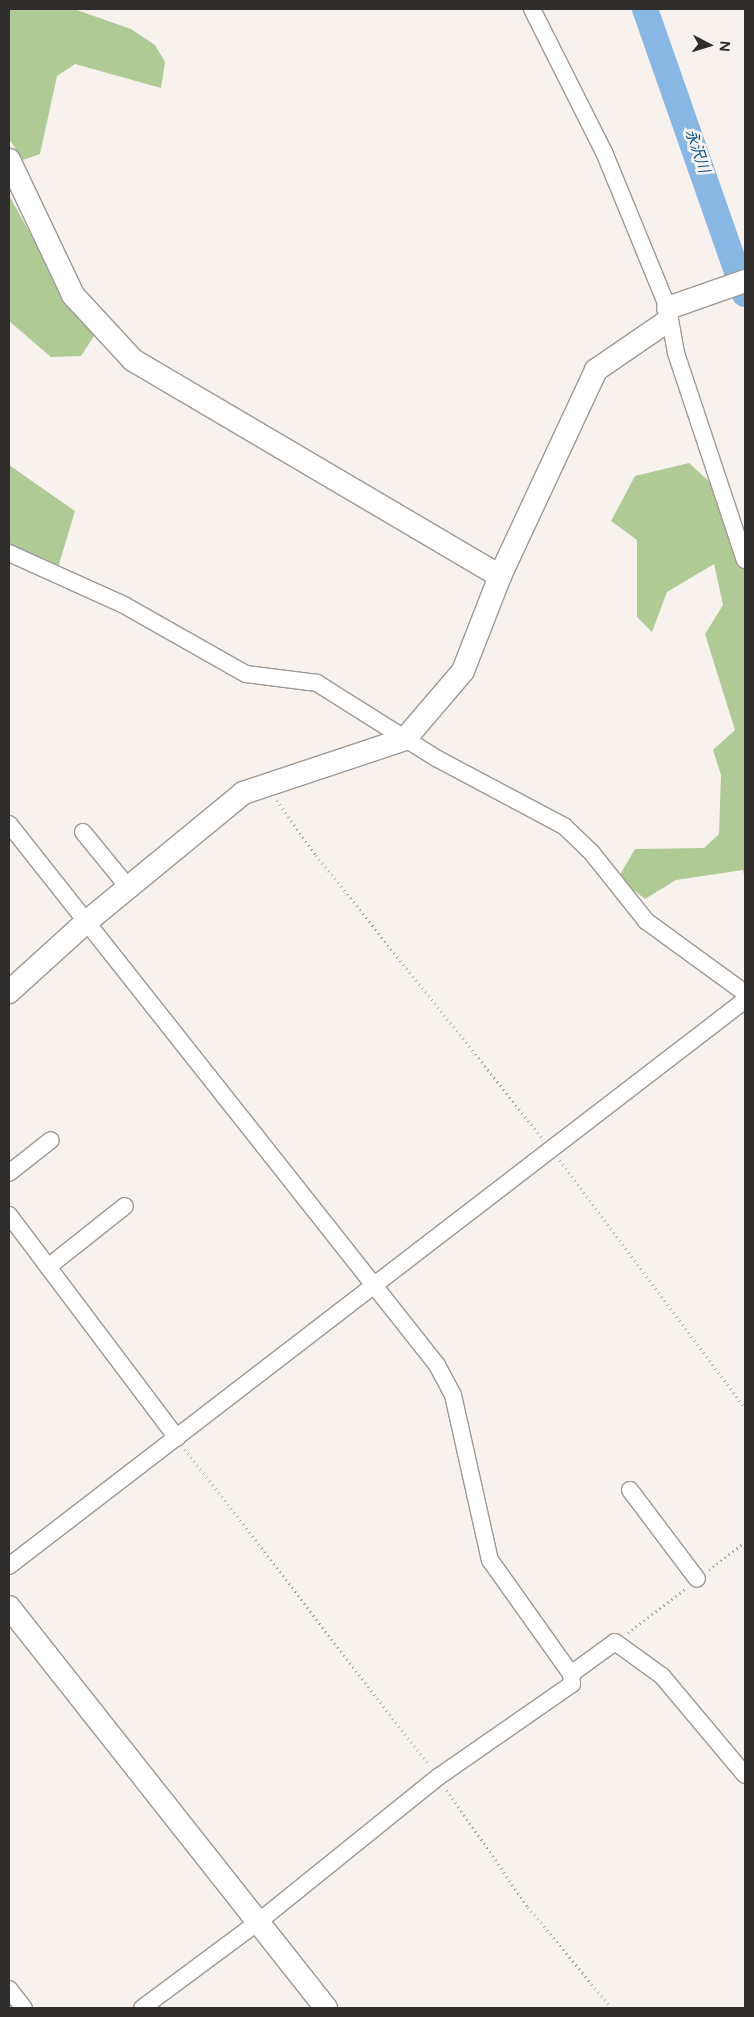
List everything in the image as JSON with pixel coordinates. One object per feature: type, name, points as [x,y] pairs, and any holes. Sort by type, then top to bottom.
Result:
[{"type":"street","points":[[532,9],[604,152],[667,315],[676,353],[745,560]]},
{"type":"street","points":[[9,160],[73,294],[133,360],[500,576]]},
{"type":"street","points":[[9,992],[85,923],[243,793],[405,739],[463,671],[500,576],[596,370],[667,315],[745,281]]},
{"type":"street","points":[[9,553],[124,605],[246,674],[317,683],[405,739],[564,826],[592,853],[646,921],[745,993]]},
{"type":"street","points":[[9,824],[372,1287],[437,1365],[453,1395],[490,1560],[571,1674],[572,1684],[438,1777],[258,1922],[142,2008]]},
{"type":"street","points":[[83,832],[128,888]]},
{"type":"street","points":[[9,1566],[745,1000]]},
{"type":"street","points":[[9,1173],[51,1140]]},
{"type":"street","points":[[48,1267],[125,1206]]},
{"type":"street","points":[[9,1215],[177,1438]]},
{"type":"street","points":[[630,1490],[697,1580]]},
{"type":"street","points":[[9,1607],[326,2008]]},
{"type":"street","points":[[571,1674],[615,1642],[662,1676],[745,1774]]},
{"type":"street","points":[[9,1989],[24,2008]]},
{"type":"path","points":[[266,785],[316,856],[552,1149],[745,1406]]},
{"type":"path","points":[[177,1438],[438,1777],[528,1907],[612,2008]]},
{"type":"path","points":[[615,1642],[745,1542]]},
{"type":"green space","points":[[9,9],[74,9],[131,29],[155,45],[165,62],[161,88],[75,64],[57,76],[40,154],[23,160],[9,139]]},
{"type":"green space","points":[[9,195],[60,288],[98,330],[81,356],[51,357],[9,321]]},
{"type":"green space","points":[[689,463],[723,494],[745,553],[745,879],[743,870],[676,880],[645,899],[618,878],[635,849],[704,848],[719,834],[721,775],[713,750],[735,730],[705,634],[723,605],[714,564],[667,592],[652,632],[637,617],[637,540],[611,521],[635,476]]},
{"type":"green space","points":[[9,465],[75,511],[56,574],[9,552]]},
{"type":"waterway","name":"永沢川","points":[[645,9],[745,294]]}]
